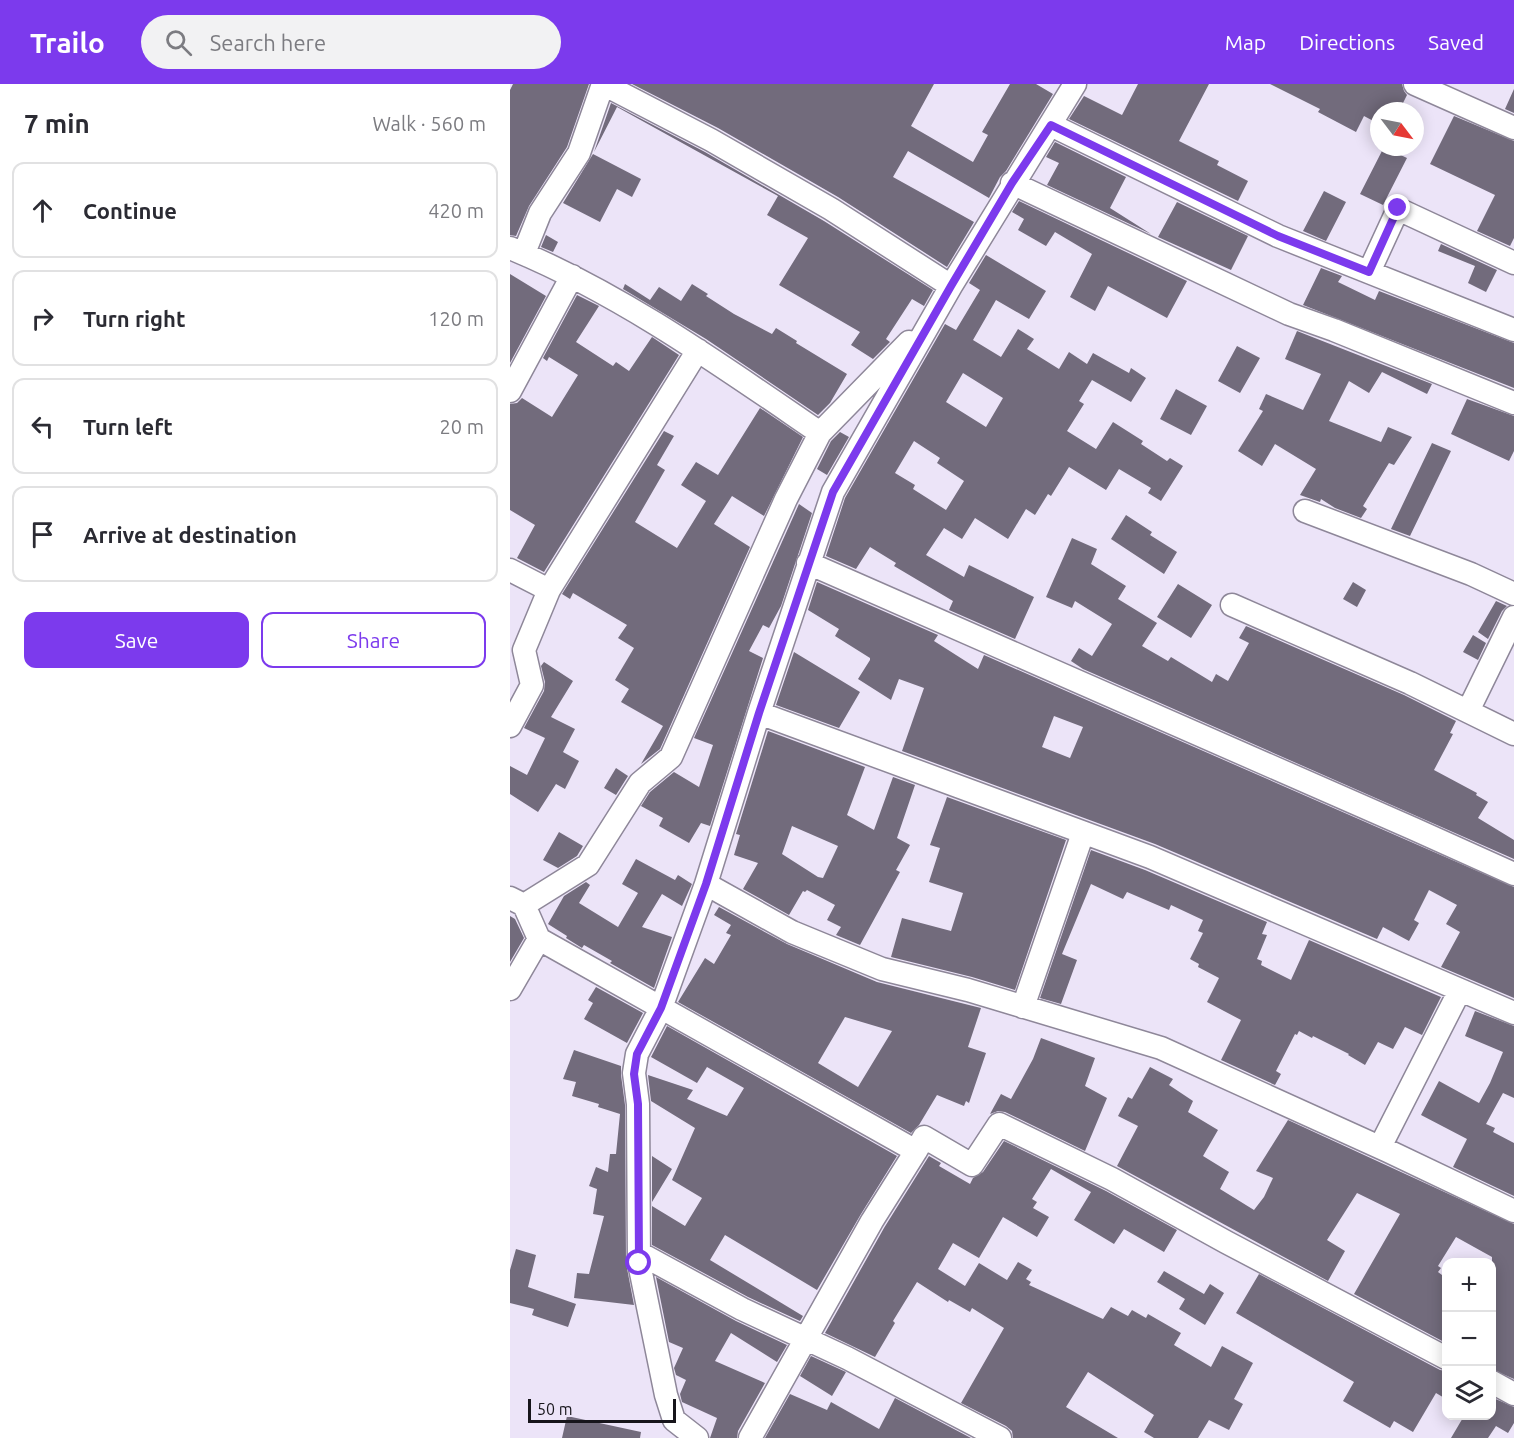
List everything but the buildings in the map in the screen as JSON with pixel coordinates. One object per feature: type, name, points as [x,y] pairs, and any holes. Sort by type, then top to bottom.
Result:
[{"type":"street","points":[[820,433],[698,350],[572,276],[517,250],[579,153],[603,84],[711,140],[811,197],[951,286]]},
{"type":"street","points":[[1415,84],[1514,128]]},
{"type":"street","points":[[697,1438],[675,1420],[666,1395],[639,1263],[638,1104],[634,1074],[637,1054],[661,1008],[706,884],[759,713],[833,492],[1012,183],[1051,125],[1069,86]]},
{"type":"street","points":[[1051,125],[1278,236],[1514,330]]},
{"type":"street","points":[[1012,183],[1288,314],[1334,330],[1514,403]]},
{"type":"street","points":[[1369,272],[1398,208],[1514,263]]},
{"type":"street","points":[[510,391],[572,276]]},
{"type":"street","points":[[916,1151],[539,939],[517,902],[588,865],[640,783],[671,757],[786,499],[820,433],[931,320]]},
{"type":"street","points":[[510,726],[532,685],[524,650],[549,590],[698,350]]},
{"type":"street","points":[[1305,511],[1471,574],[1514,594]]},
{"type":"street","points":[[808,563],[1514,874]]},
{"type":"street","points":[[510,570],[549,590]]},
{"type":"street","points":[[1232,605],[1410,683],[1514,734]]},
{"type":"street","points":[[1468,711],[1514,617]]},
{"type":"street","points":[[759,713],[1150,857],[1514,1013]]},
{"type":"street","points":[[1023,1007],[1083,833]]},
{"type":"street","points":[[706,884],[792,932],[882,969],[968,990],[1161,1048],[1380,1147],[1514,1211]]},
{"type":"street","points":[[510,989],[539,939]]},
{"type":"street","points":[[1380,1147],[1460,990]]},
{"type":"street","points":[[750,1438],[872,1221],[924,1137],[972,1165],[999,1124],[1112,1179],[1442,1356]]},
{"type":"street","points":[[639,1253],[742,1309],[949,1410],[1000,1438]]},
{"type":"street","points":[[1496,1385],[1514,1394]]},
{"type":"route","points":[[639,1263],[638,1104],[634,1074],[637,1054],[661,1008],[706,884],[759,713],[833,492],[1012,183],[1051,125],[1278,236],[1369,272],[1398,208]]}]
